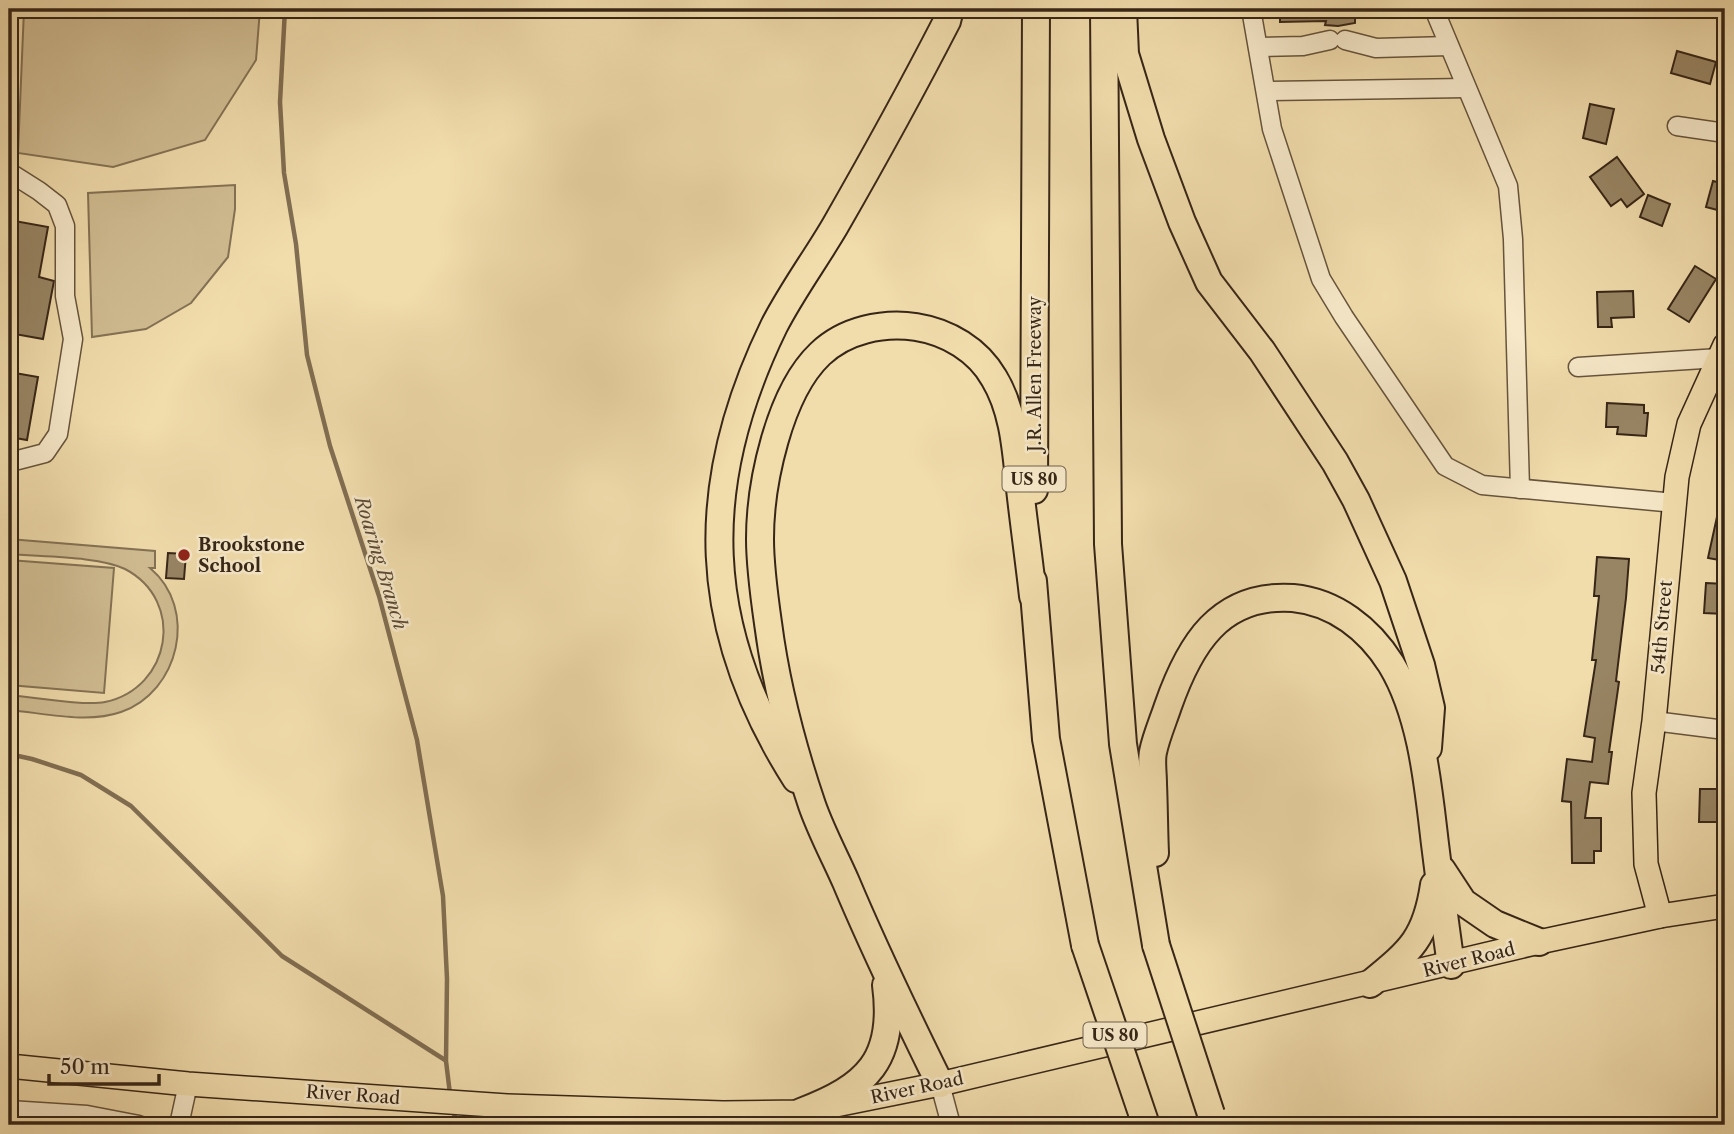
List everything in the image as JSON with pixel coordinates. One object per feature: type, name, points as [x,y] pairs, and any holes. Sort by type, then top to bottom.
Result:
[{"type":"highway","points":[[813,806],[774,746],[746,687],[733,644],[718,557],[721,491],[729,447],[741,405],[776,323],[897,119],[950,9]]},
{"type":"highway","name":"J.R. Allen Freeway","points":[[1036,9],[1033,596],[1046,739],[1085,945],[1146,1125]]},
{"type":"highway","points":[[1104,9],[1108,544],[1123,744],[1156,945],[1213,1120]]},
{"type":"highway","points":[[1123,9],[1128,66],[1151,139],[1182,222],[1209,282],[1262,351],[1335,462],[1356,500],[1393,581],[1421,665],[1431,709],[1427,771]]},
{"type":"highway","points":[[940,1084],[884,970],[813,806],[785,713],[771,648],[760,538],[763,494],[775,440],[787,409],[802,379],[821,353],[839,340],[860,331],[903,325],[946,336],[982,361],[995,379],[1012,420],[1033,596]]},
{"type":"highway","points":[[1156,945],[1153,752],[1181,668],[1204,633],[1240,607],[1261,600],[1304,599],[1326,605],[1345,616],[1377,646],[1401,683],[1427,771],[1451,965]]},
{"type":"highway","points":[[1438,863],[1463,902],[1495,924],[1539,942]]},
{"type":"highway","points":[[1370,984],[1404,956],[1420,937],[1431,906],[1438,863]]},
{"type":"highway","points":[[801,1112],[833,1100],[853,1088],[875,1065],[887,1030],[888,1002],[884,970]]},
{"type":"main road","name":"54th Street","points":[[1660,916],[1646,863],[1644,793],[1654,721],[1675,503],[1689,424],[1722,352]]},
{"type":"main road","name":"River Road","points":[[9,1066],[188,1084],[507,1106],[723,1114],[801,1112],[940,1084],[1539,942],[1660,916],[1725,906]]},
{"type":"street","points":[[1251,9],[1272,130],[1321,279],[1445,466],[1482,485],[1675,503]]},
{"type":"street","points":[[1433,9],[1508,186],[1513,239],[1520,489]]},
{"type":"street","points":[[1258,47],[1303,46],[1338,40],[1376,48],[1449,46]]},
{"type":"street","points":[[1266,91],[1466,88]]},
{"type":"street","points":[[1677,126],[1725,134]]},
{"type":"street","points":[[9,172],[57,205],[65,226],[65,296],[73,339],[58,434],[45,453],[18,460],[9,458]]},
{"type":"street","points":[[1578,367],[1722,352]]},
{"type":"street","points":[[1654,721],[1725,730]]},
{"type":"street","points":[[179,1125],[188,1084]]},
{"type":"street","points":[[940,1084],[951,1125]]},
{"type":"street","points":[[9,1110],[87,1115],[139,1125]]},
{"type":"shaded area","points":[[24,9],[260,9],[256,60],[205,140],[113,167],[18,153]]},
{"type":"shaded area","points":[[235,185],[235,209],[228,257],[191,303],[146,329],[92,337],[88,193]]},
{"type":"shaded area","points":[[9,539],[155,551],[155,568],[150,568],[165,585],[174,605],[178,626],[176,648],[169,668],[157,687],[141,702],[121,712],[94,717],[65,717],[9,710],[9,695],[96,703],[127,694],[145,680],[156,662],[163,642],[163,621],[157,601],[144,583],[125,569],[85,559],[9,554]]},
{"type":"shaded area","points":[[9,560],[114,568],[104,693],[9,685]]},
{"type":"building","points":[[1280,9],[1355,9],[1355,23],[1338,26],[1325,25],[1326,21],[1280,22]]},
{"type":"building","points":[[1677,51],[1716,62],[1710,84],[1671,73]]},
{"type":"building","points":[[1590,104],[1614,109],[1606,144],[1583,138]]},
{"type":"building","points":[[1617,157],[1644,194],[1627,207],[1621,199],[1611,206],[1590,177]]},
{"type":"building","points":[[1713,181],[1725,184],[1725,212],[1706,207]]},
{"type":"building","points":[[1648,195],[1670,204],[1662,226],[1640,217]]},
{"type":"building","points":[[9,220],[48,227],[39,277],[54,281],[43,339],[9,333]]},
{"type":"building","points":[[1695,266],[1716,279],[1689,322],[1668,309]]},
{"type":"building","points":[[1633,291],[1634,317],[1611,318],[1612,327],[1598,327],[1597,292]]},
{"type":"building","points":[[9,372],[38,377],[27,440],[9,437]]},
{"type":"building","points":[[1607,403],[1644,405],[1644,413],[1648,413],[1646,436],[1617,434],[1618,427],[1606,427]]},
{"type":"building","points":[[1720,503],[1725,504],[1725,561],[1708,558]]},
{"type":"building","points":[[168,553],[186,554],[184,579],[166,578]]},
{"type":"building","points":[[1597,557],[1629,559],[1626,598],[1608,784],[1590,782],[1585,818],[1601,818],[1601,851],[1594,851],[1594,863],[1572,863],[1571,802],[1562,801],[1567,759],[1592,762],[1595,738],[1584,736],[1596,660],[1592,660],[1599,596],[1594,596]]},
{"type":"building","points":[[1706,583],[1725,584],[1725,614],[1704,613]]},
{"type":"building","points":[[1700,789],[1725,789],[1725,822],[1699,822]]},
{"type":"waterway","name":"Roaring Branch","points":[[285,9],[280,102],[284,173],[296,244],[307,355],[330,446],[379,596],[417,740],[443,896],[447,979],[446,1061],[450,1094]]},
{"type":"waterway","points":[[9,754],[81,775],[131,806],[282,956],[445,1060]]},
{"type":"waterway","name":"Roaring Branch","points":[[452,1109],[458,1125]]},
{"type":"place","name":"Brookstone School","points":[[184,555]]}]
